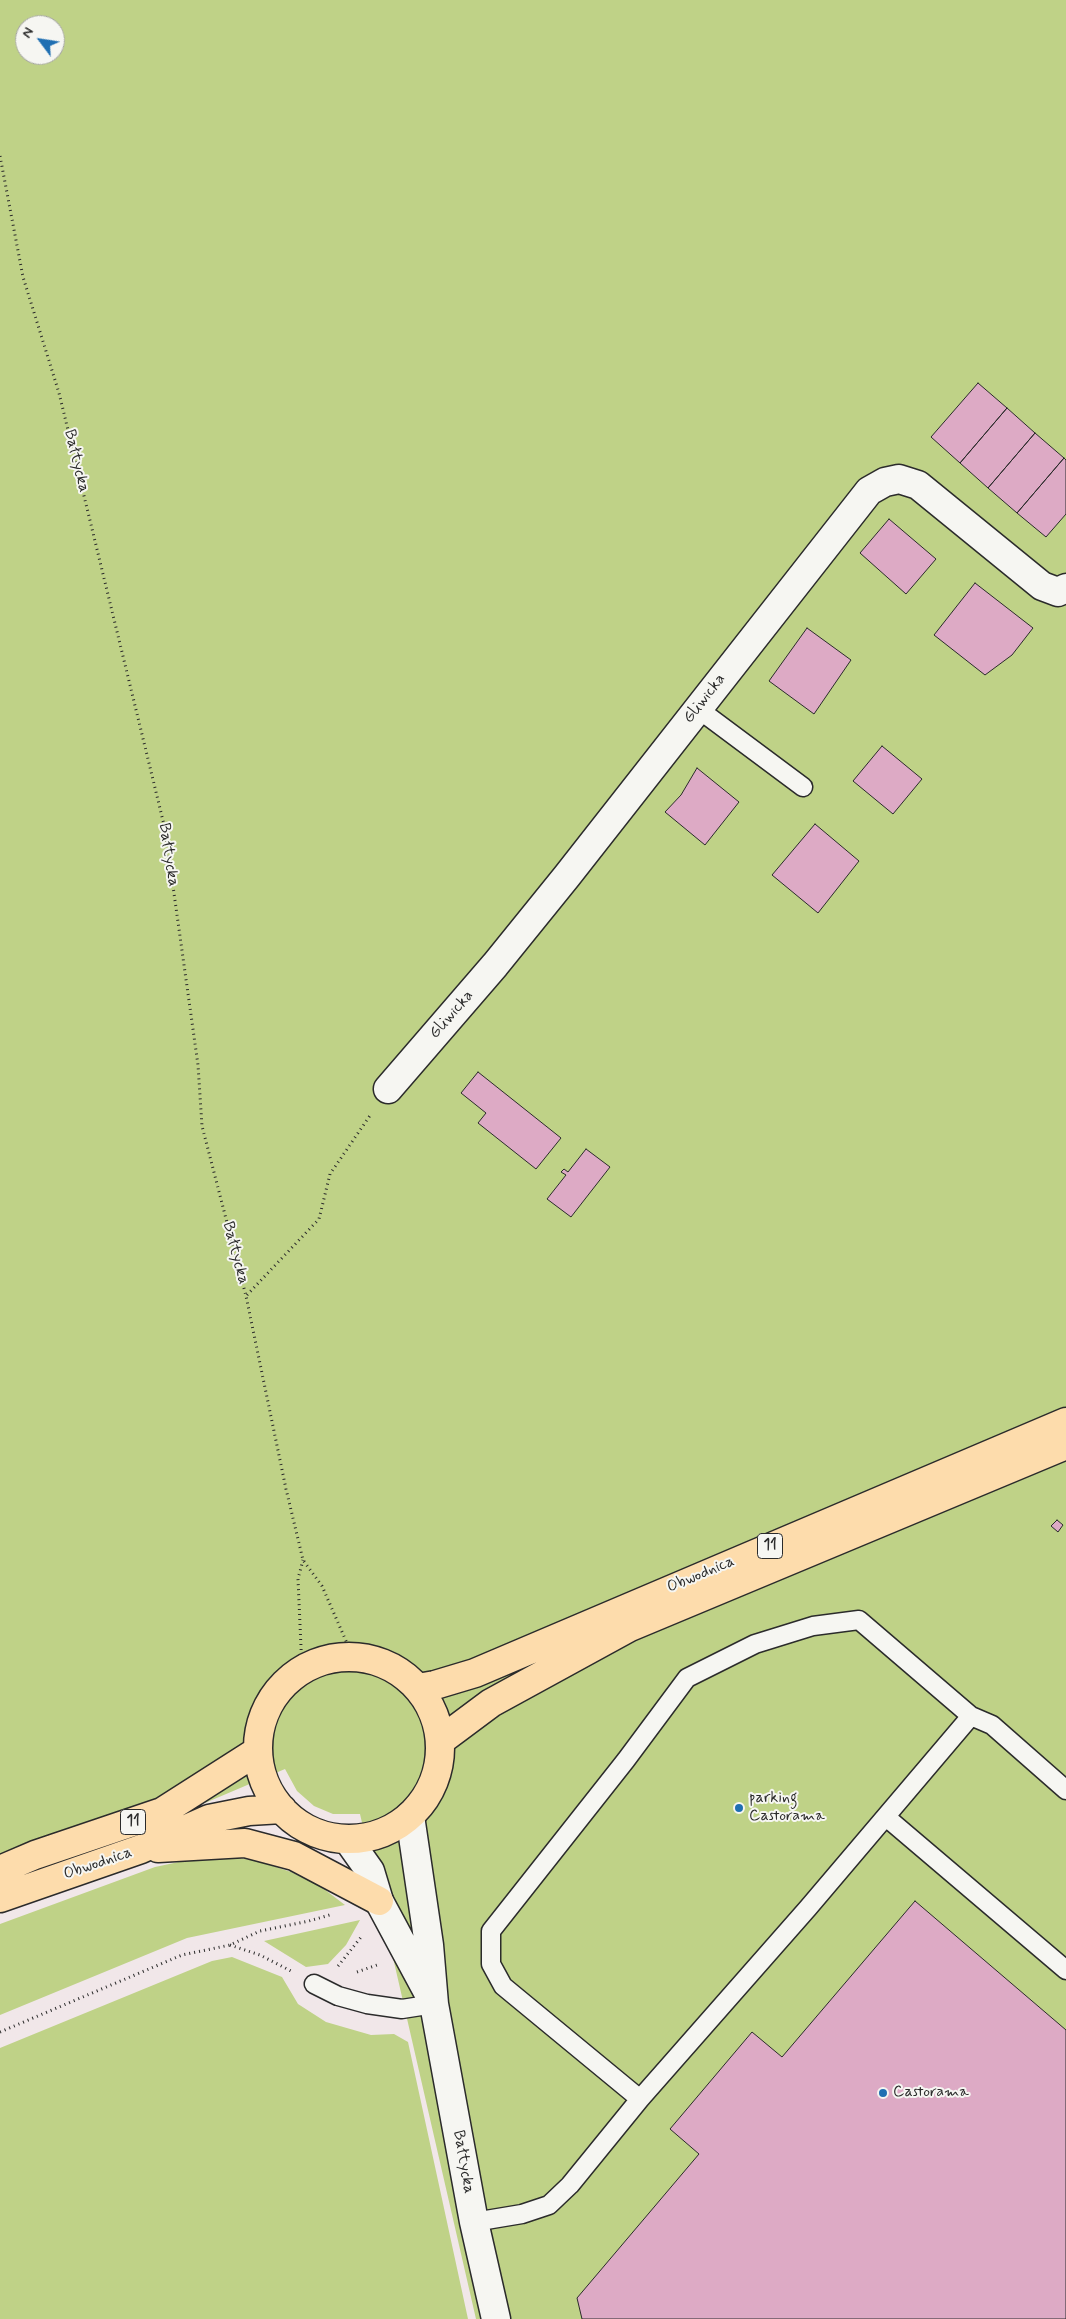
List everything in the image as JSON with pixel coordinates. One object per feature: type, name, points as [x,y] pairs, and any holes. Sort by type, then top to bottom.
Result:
[{"type":"highway","name":"Obwodnica","points":[[418,1688],[475,1673],[1066,1422]]},
{"type":"highway","name":"Obwodnica","points":[[440,1740],[491,1703],[630,1627],[1066,1445]]},
{"type":"highway","points":[[353,1657],[369,1658],[386,1664],[402,1674],[418,1688],[433,1713],[440,1740],[438,1768],[424,1798],[410,1816],[398,1826],[382,1834],[364,1839],[348,1840],[316,1832],[295,1821],[282,1809],[266,1788],[258,1767],[256,1752],[258,1730],[268,1704],[289,1680],[302,1670],[317,1663],[336,1658],[353,1657]]},
{"type":"highway","name":"Obwodnica","points":[[0,1870],[35,1855],[162,1812],[256,1752]]},
{"type":"highway","name":"Obwodnica","points":[[0,1898],[141,1849],[209,1819],[249,1811],[282,1809]]},
{"type":"highway","points":[[141,1849],[246,1843],[294,1856],[378,1901]]},
{"type":"street","name":"Gliwicka","points":[[388,1089],[495,965],[567,876],[869,491],[886,482],[899,479],[918,485],[1042,586],[1058,592],[1066,588]]},
{"type":"street","name":"Bałtycka","points":[[410,1816],[434,2004],[474,2222],[496,2319]]},
{"type":"street","name":"Bałtycka","points":[[348,1840],[370,1871],[378,1901],[434,2004]]},
{"type":"lane","points":[[697,708],[803,787]]},
{"type":"lane","points":[[640,2099],[504,1986],[491,1964],[491,1931],[626,1760],[687,1678],[755,1644],[813,1626],[859,1620],[971,1716],[992,1726],[1066,1790]]},
{"type":"lane","points":[[474,2222],[522,2214],[549,2204],[570,2185],[640,2099],[697,2036],[971,1716]]},
{"type":"lane","points":[[886,1817],[1066,1970]]},
{"type":"lane","points":[[314,1984],[338,1996],[374,2005],[402,2009],[434,2004]]},
{"type":"path","name":"Bałtycka","points":[[0,156],[23,277],[59,393],[165,829],[198,1065],[202,1126],[246,1296],[286,1489],[304,1560]]},
{"type":"path","points":[[246,1296],[319,1219],[330,1174],[388,1089]]},
{"type":"path","points":[[304,1560],[322,1586],[353,1657]]},
{"type":"path","points":[[302,1670],[298,1578],[304,1560]]},
{"type":"path","points":[[230,1945],[279,1964],[314,1984],[331,1974],[347,1957],[364,1933],[378,1901]]},
{"type":"path","points":[[0,2032],[182,1955],[230,1945],[260,1931],[309,1921],[336,1913]]},
{"type":"green space","points":[[0,0],[1066,0],[1066,2319],[476,2319],[360,1814],[333,1814],[314,1806],[297,1791],[285,1769],[0,1890]]},
{"type":"green space","points":[[226,1856],[258,1861],[291,1872],[320,1886],[345,1905],[187,1938],[0,2015],[0,1924],[155,1867],[193,1859]]},
{"type":"green space","points":[[360,1920],[346,1945],[328,1964],[306,1967],[264,1941]]},
{"type":"green space","points":[[232,1957],[282,1977],[298,2004],[326,2022],[371,2035],[394,2034],[408,2042],[468,2319],[0,2319],[0,2048],[212,1961]]},
{"type":"building","points":[[978,383],[1007,408],[960,463],[931,437]]},
{"type":"building","points":[[1007,408],[1035,433],[988,488],[960,463]]},
{"type":"building","points":[[1035,433],[1064,458],[1017,513],[988,488]]},
{"type":"building","points":[[1064,458],[1066,460],[1066,514],[1046,537],[1017,513]]},
{"type":"building","points":[[889,519],[936,559],[906,594],[860,553]]},
{"type":"building","points":[[975,583],[1033,628],[1012,655],[985,675],[934,635]]},
{"type":"building","points":[[807,628],[851,660],[814,714],[769,681]]},
{"type":"building","points":[[882,746],[922,779],[893,814],[853,781]]},
{"type":"building","points":[[697,768],[739,802],[705,845],[665,812],[681,795]]},
{"type":"building","points":[[815,824],[859,861],[818,913],[772,875]]},
{"type":"building","points":[[478,1072],[561,1138],[536,1169],[478,1123],[486,1113],[461,1093]]},
{"type":"building","points":[[586,1149],[610,1167],[571,1217],[547,1199],[566,1175],[561,1172],[564,1169],[568,1172]]},
{"type":"building","points":[[1057,1520],[1063,1525],[1058,1532],[1051,1526]]},
{"type":"building","name":"Castorama","points":[[915,1901],[1066,2030],[1066,2319],[582,2319],[577,2298],[699,2154],[670,2129],[752,2032],[782,2057]]},
{"type":"place","name":"parking Castorama","points":[[739,1808]]},
{"type":"place","name":"Castorama","points":[[883,2093]]}]
